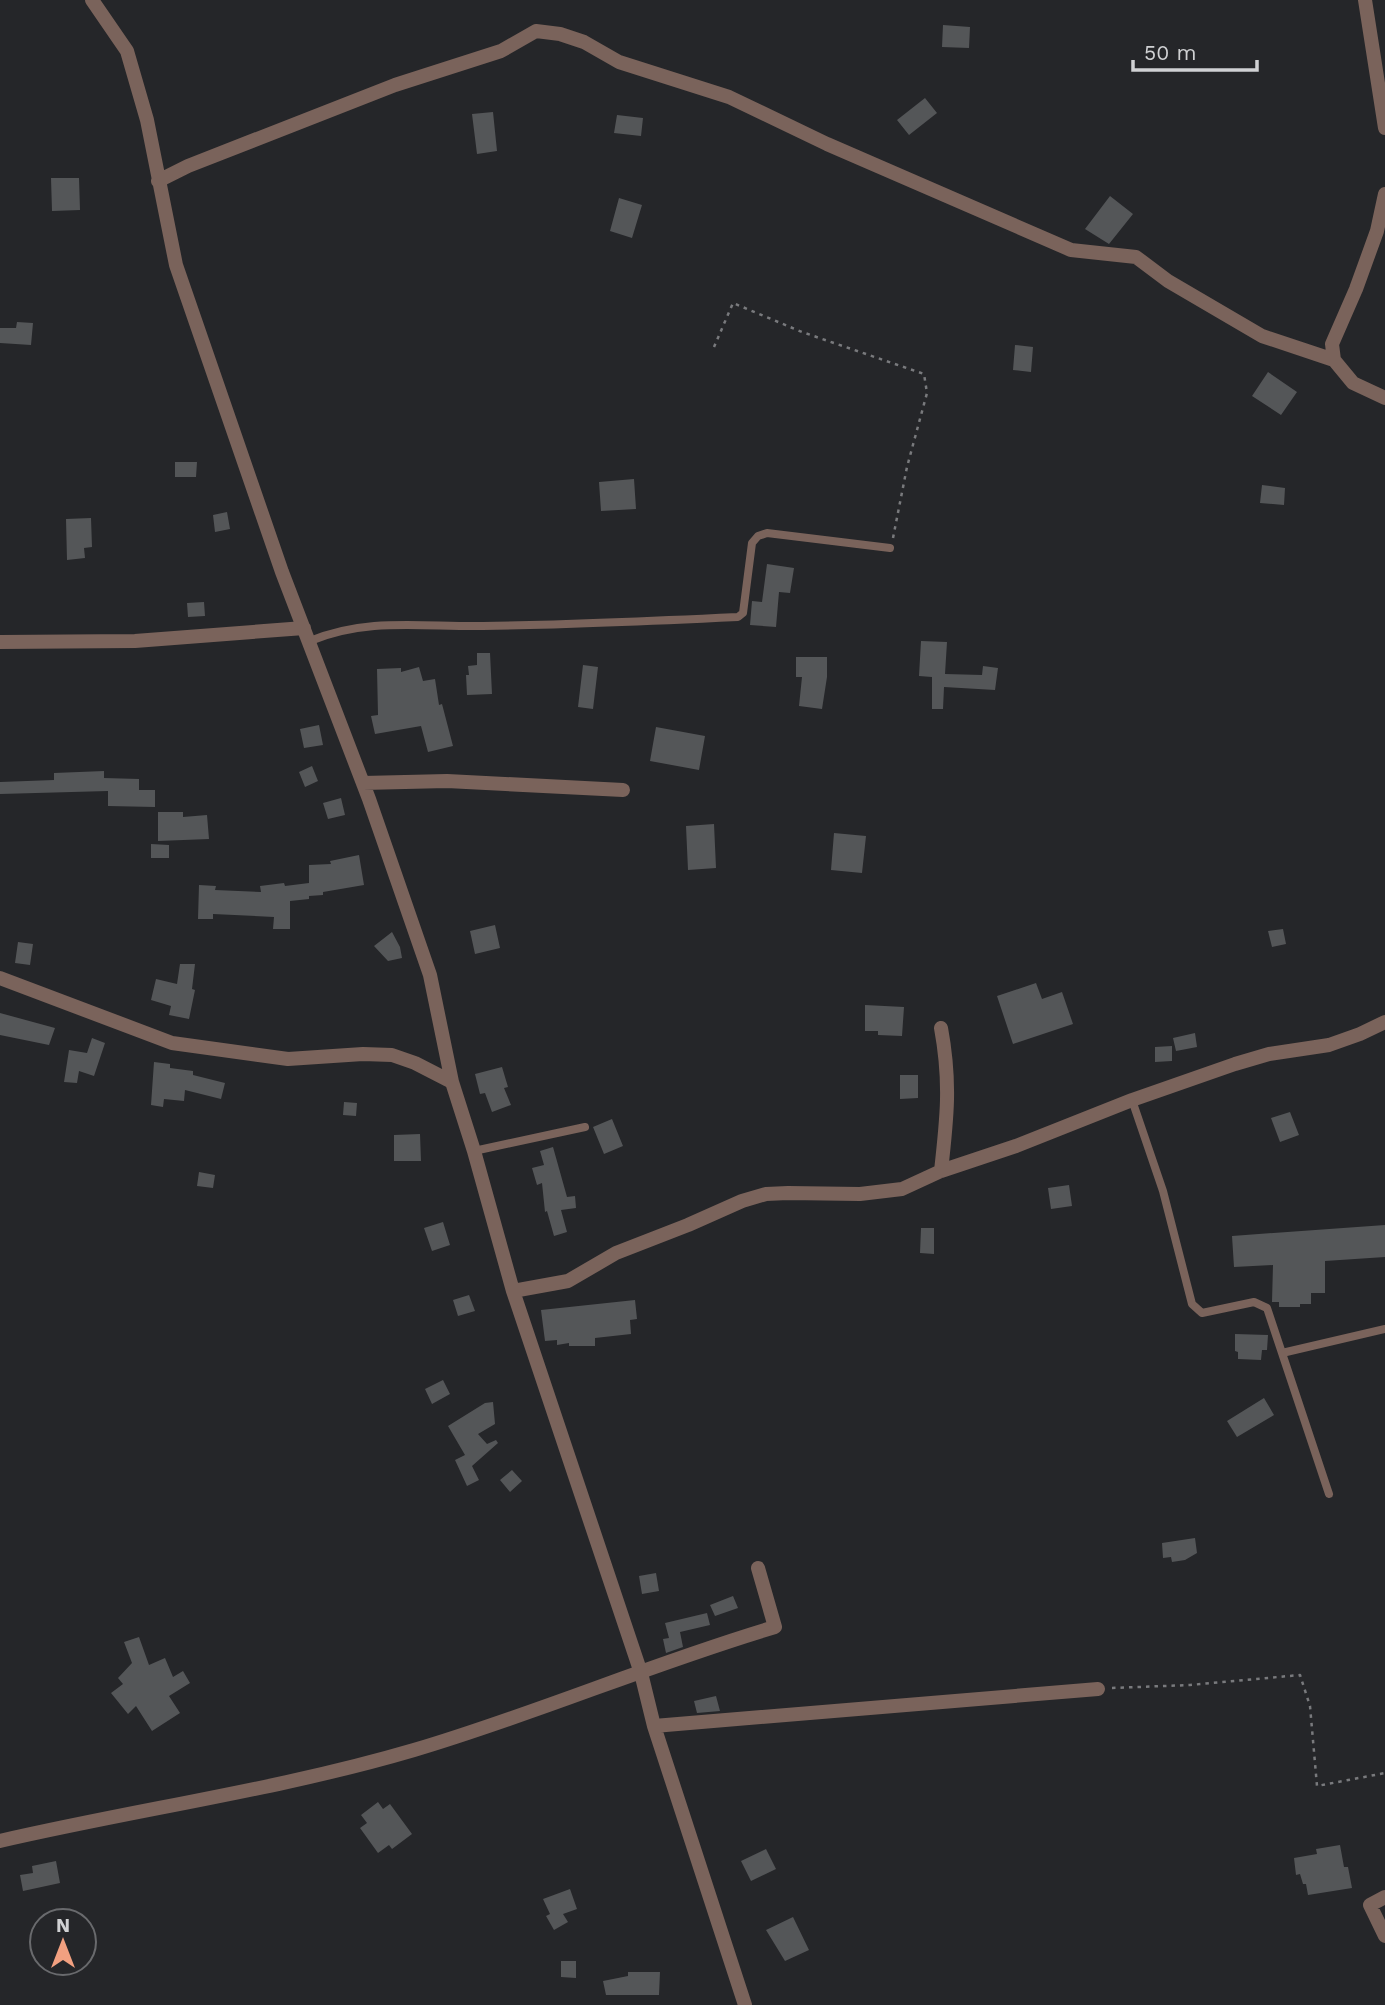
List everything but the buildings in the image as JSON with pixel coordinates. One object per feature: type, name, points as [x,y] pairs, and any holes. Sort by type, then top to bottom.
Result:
[{"type":"street","points":[[92,0],[127,51],[147,120],[176,265],[282,572],[363,783],[430,975],[452,1082],[513,1291],[641,1673],[654,1726],[745,2005]]},
{"type":"street","points":[[1364,0],[1385,128]]},
{"type":"street","points":[[158,181],[188,166],[395,85],[501,51],[536,31],[561,34],[584,42],[619,62],[729,97],[827,144],[1071,250],[1136,257],[1168,281],[1262,336],[1334,360],[1353,383],[1385,398]]},
{"type":"street","points":[[1334,360],[1332,344],[1377,231],[1385,194]]},
{"type":"street","points":[[0,642],[307,635]]},
{"type":"street","points":[[363,783],[447,780],[623,790]]},
{"type":"street","points":[[0,978],[172,1043],[288,1059],[363,1054],[392,1055],[415,1063],[452,1082]]},
{"type":"street","points":[[513,1291],[568,1281],[616,1253],[742,1201],[766,1194],[880,1193],[902,1189],[941,1171],[1016,1146],[1132,1100],[1258,1058],[1329,1045],[1385,1023]]},
{"type":"street","points":[[941,1028],[948,1065],[948,1090],[941,1171]]},
{"type":"street","points":[[0,1841],[95,1819],[265,1788],[390,1756],[775,1626],[758,1568]]},
{"type":"street","points":[[654,1726],[1098,1689]]},
{"type":"street","points":[[1385,1897],[1370,1905],[1385,1936]]},
{"type":"lane","points":[[307,635],[364,625],[484,626],[738,617],[743,613],[752,543],[758,536],[767,533],[789,534],[890,548]]},
{"type":"lane","points":[[1132,1100],[1163,1191],[1192,1304],[1202,1313],[1254,1302],[1267,1308],[1329,1494]]},
{"type":"lane","points":[[474,1151],[584,1127]]},
{"type":"lane","points":[[1282,1353],[1385,1329]]},
{"type":"path","points":[[713,347],[733,303],[802,332],[924,374],[927,393],[907,467],[890,548]]},
{"type":"path","points":[[1098,1689],[1190,1685],[1300,1675],[1310,1706],[1317,1786],[1385,1773]]}]
